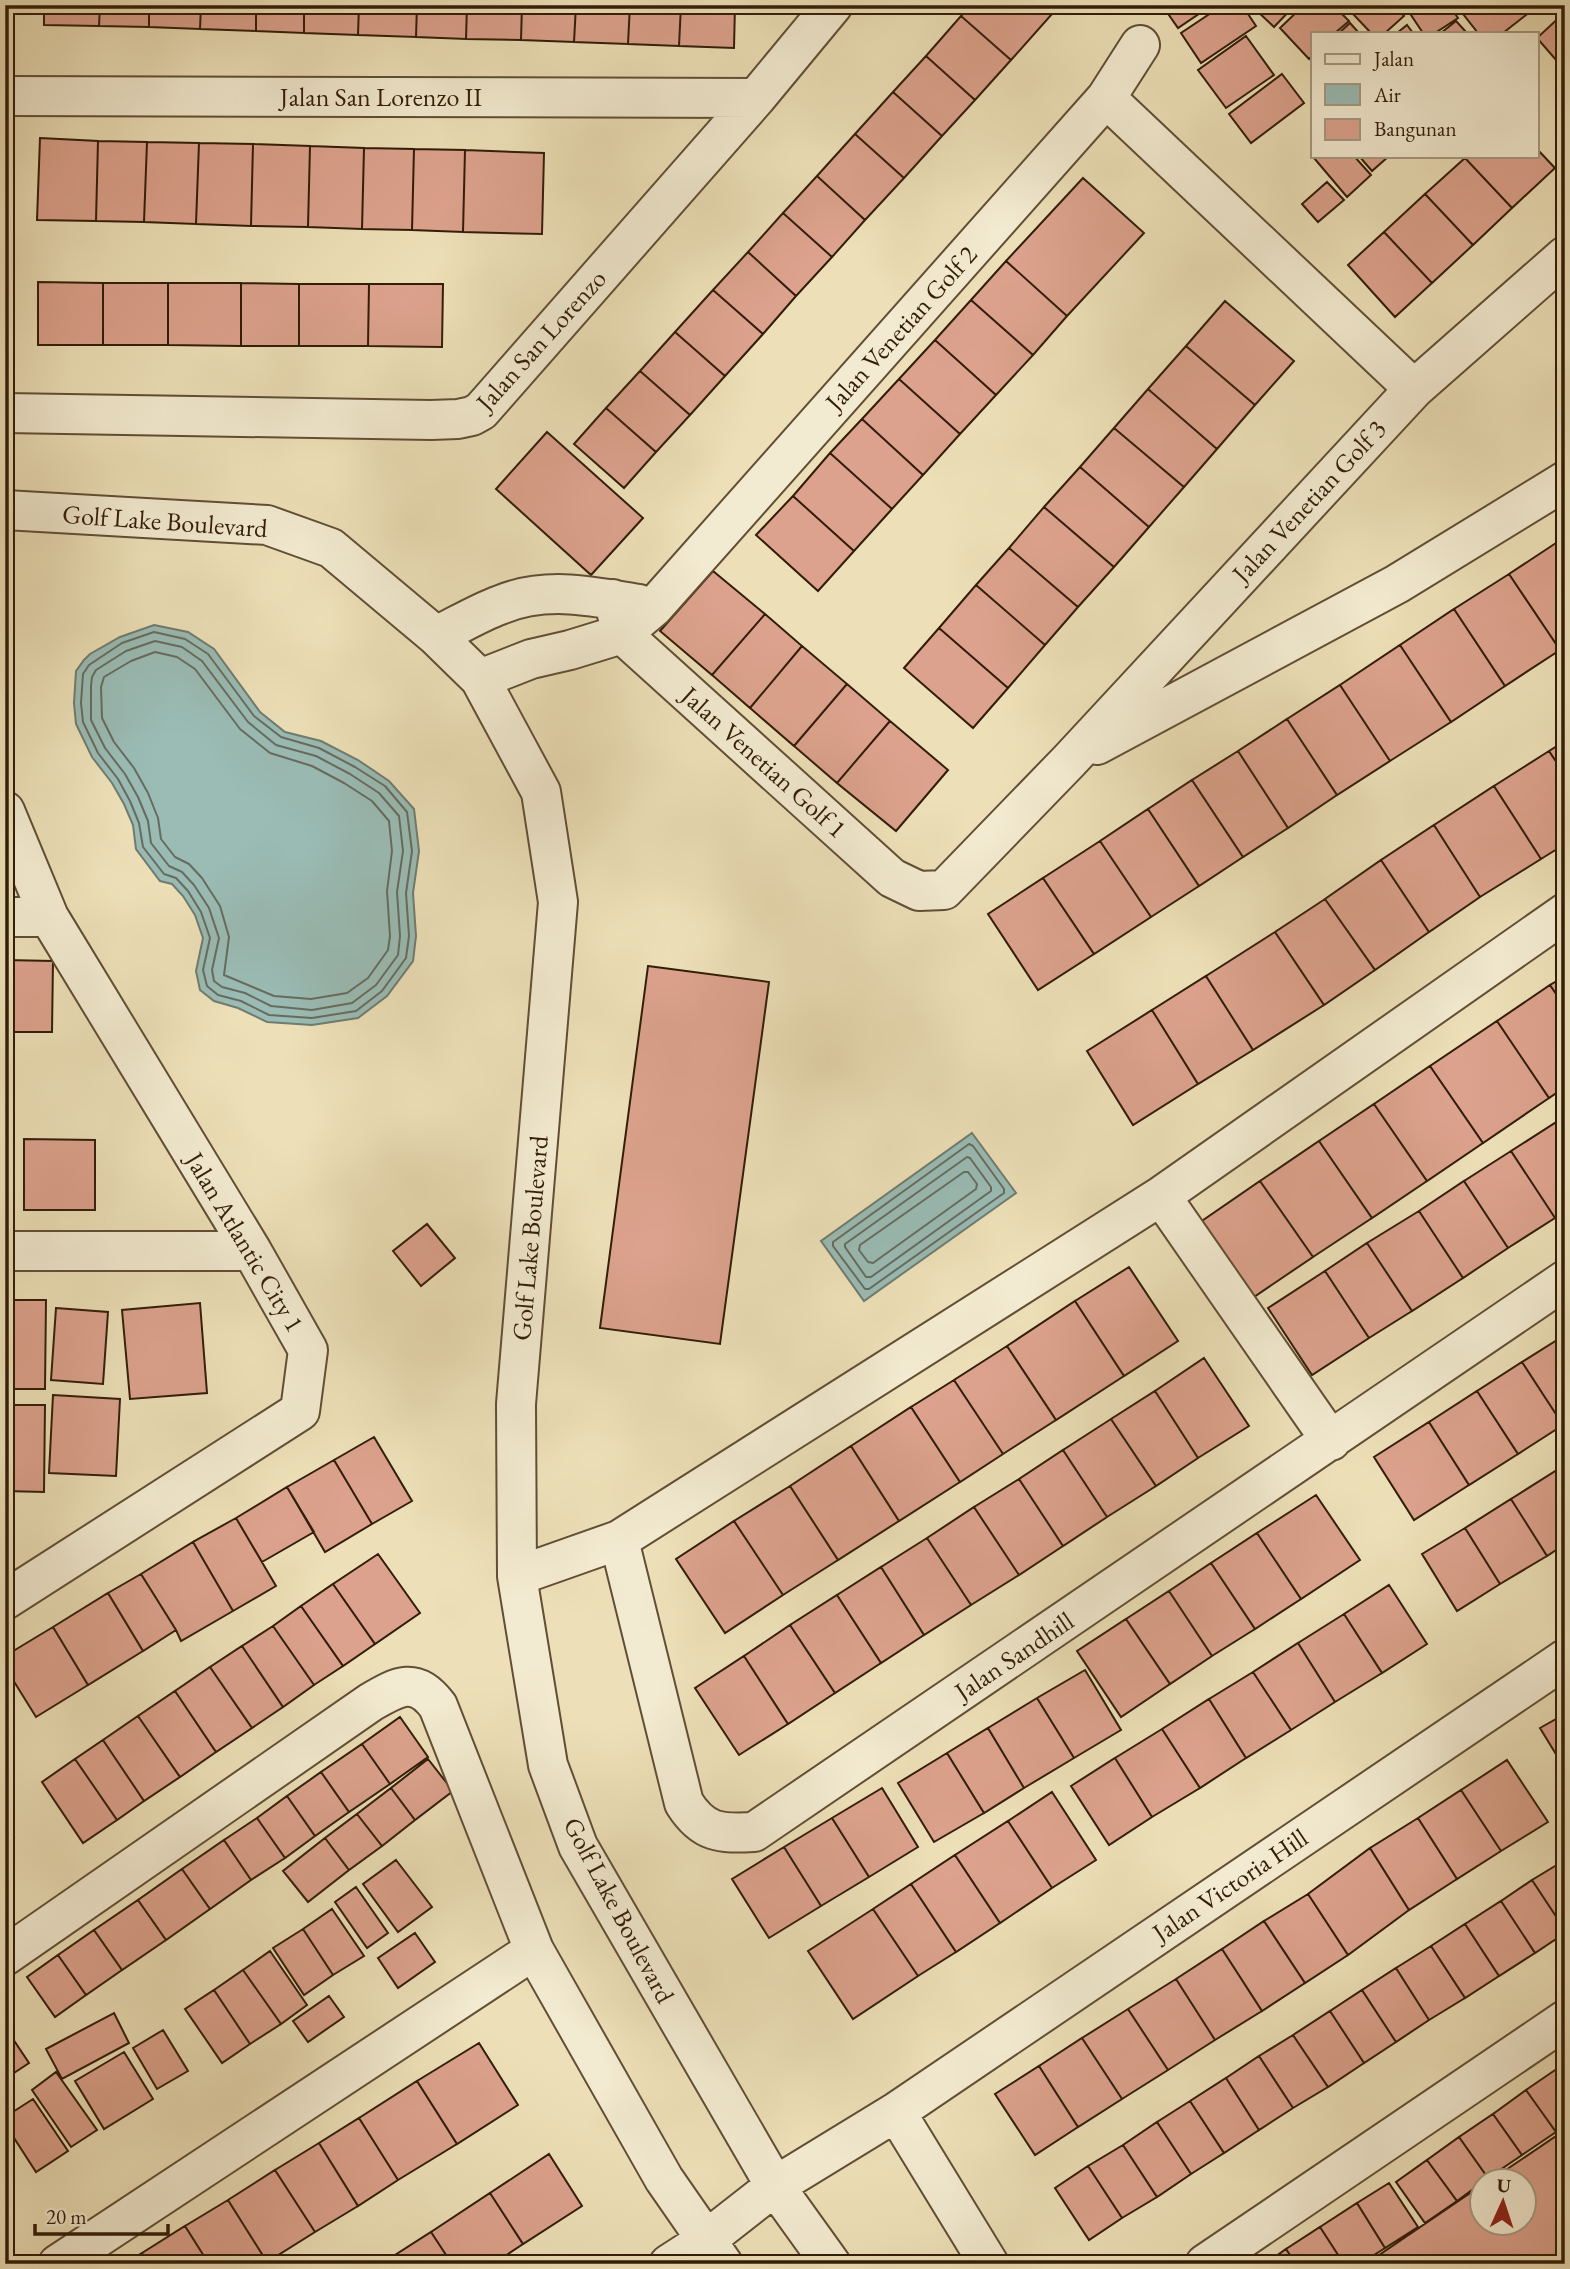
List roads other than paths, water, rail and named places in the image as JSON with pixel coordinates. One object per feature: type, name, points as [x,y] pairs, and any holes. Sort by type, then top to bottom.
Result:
[{"type":"street","name":"Jalan San Lorenzo","points":[[5,413],[431,420],[472,416],[481,411],[756,98],[833,5]]},
{"type":"street","name":"Jalan Venetian Golf 2","points":[[480,679],[531,659],[570,650],[618,617],[654,607],[1106,97],[1140,45]]},
{"type":"street","name":"Jalan San Lorenzo II","points":[[5,96],[756,98]]},
{"type":"street","points":[[1106,97],[1413,388]]},
{"type":"street","name":"Jalan Venetian Golf 3","points":[[944,890],[1069,761],[1413,388],[1565,256]]},
{"type":"street","name":"Jalan Venetian Golf 3","points":[[1069,761],[1397,583],[1565,481]]},
{"type":"street","name":"Golf Lake Boulevard","points":[[5,510],[267,525],[331,548],[436,636],[480,679],[541,792],[558,902],[516,1404],[517,1576],[548,1765],[578,1846],[775,2186],[831,2264]]},
{"type":"street","points":[[436,636],[501,604],[542,595],[577,594],[618,617]]},
{"type":"street","name":"Jalan Venetian Golf 1","points":[[618,617],[892,878],[919,891],[944,890]]},
{"type":"street","name":"Jalan Atlantic City 1","points":[[5,811],[49,917],[309,1350],[300,1410],[8,1596]]},
{"type":"street","points":[[517,1576],[620,1540],[1161,1196],[1565,913]]},
{"type":"street","points":[[5,917],[49,917]]},
{"type":"street","points":[[1161,1196],[1331,1441]]},
{"type":"street","points":[[5,1251],[251,1251]]},
{"type":"street","name":"Jalan Sandhill","points":[[620,1540],[684,1803],[695,1820],[712,1830],[754,1832],[1565,1280]]},
{"type":"street","name":"Jalan Victoria Hill","points":[[669,2264],[714,2252],[775,2186],[896,2112],[1565,1659]]},
{"type":"street","points":[[5,1956],[371,1702],[402,1686],[416,1688],[429,1694],[438,1706],[534,1950],[664,2179],[714,2252]]},
{"type":"street","points":[[58,2264],[534,1950]]},
{"type":"street","points":[[1206,2264],[1565,2020]]},
{"type":"street","points":[[896,2112],[989,2264]]},
{"type":"water","points":[[154,625],[188,632],[214,649],[260,712],[285,732],[321,741],[358,760],[389,781],[414,809],[419,851],[413,893],[416,936],[413,961],[387,996],[358,1018],[312,1025],[267,1022],[238,1008],[214,1001],[200,990],[196,971],[203,938],[195,915],[183,896],[172,884],[160,881],[136,849],[133,825],[124,804],[92,757],[76,724],[76,671],[84,660],[120,637]]},
{"type":"water","points":[[972,1133],[1016,1193],[864,1301],[821,1241]]}]
